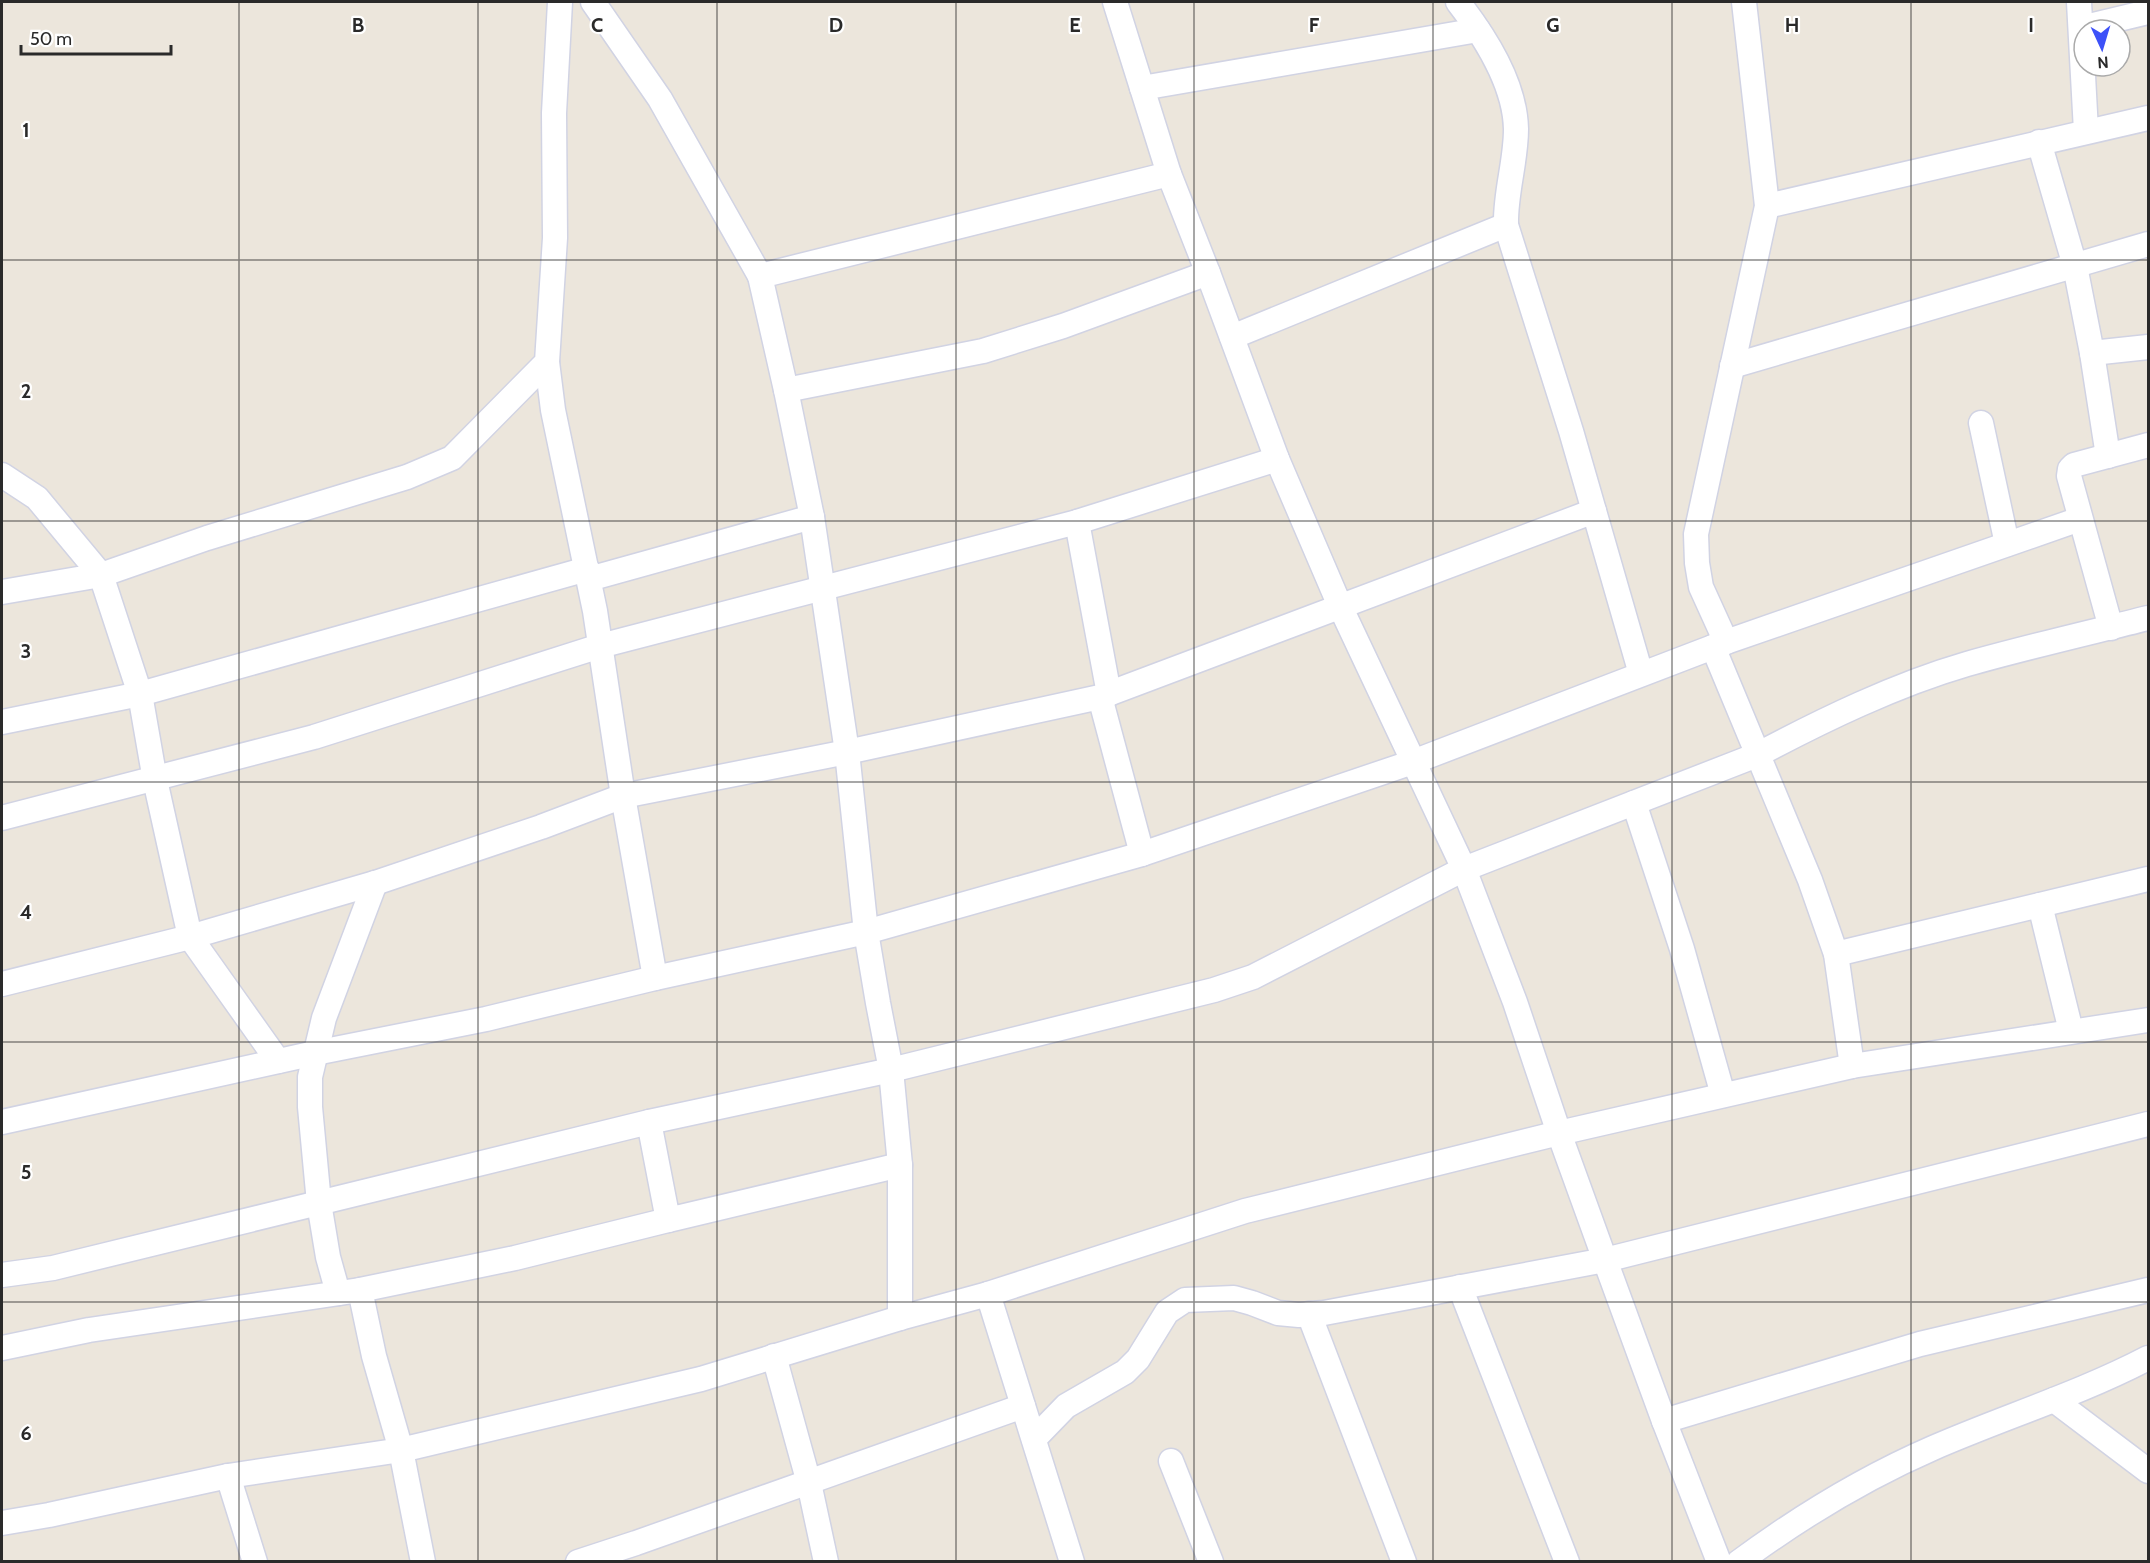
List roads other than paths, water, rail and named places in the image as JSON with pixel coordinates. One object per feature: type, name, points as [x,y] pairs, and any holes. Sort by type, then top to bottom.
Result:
[{"type":"street","points":[[560,2],[554,113],[555,238],[547,362],[553,410],[588,574],[623,796],[656,978]]},
{"type":"street","points":[[593,2],[660,99],[760,276],[812,517],[847,752],[866,932],[891,1070],[900,1165],[900,1318]]},
{"type":"street","points":[[1115,2],[1169,174],[1276,459],[1340,606],[1464,869],[1515,1002],[1559,1134],[1605,1260],[1719,1562]]},
{"type":"street","points":[[1458,2],[1496,60],[1511,96],[1516,129],[1505,208],[1506,225],[1571,431],[1641,674]]},
{"type":"street","points":[[1744,2],[1767,206],[1696,534],[1697,563],[1701,587],[1757,754],[1810,880],[1836,954],[1852,1066]]},
{"type":"street","points":[[2079,2],[2080,18]]},
{"type":"street","points":[[2122,18],[2148,12]]},
{"type":"street","points":[[1142,88],[1478,30]]},
{"type":"street","points":[[2083,78],[2086,131]]},
{"type":"street","points":[[1767,206],[2148,118]]},
{"type":"street","points":[[2039,142],[2075,266],[2092,353],[2108,456]]},
{"type":"street","points":[[760,276],[1169,174]]},
{"type":"street","points":[[1232,337],[1506,225]]},
{"type":"street","points":[[1732,366],[2148,244]]},
{"type":"street","points":[[786,390],[983,351],[1063,326],[1208,273]]},
{"type":"street","points":[[2092,353],[2148,347]]},
{"type":"street","points":[[2,592],[101,575],[207,538],[407,477],[452,458],[547,362]]},
{"type":"street","points":[[1981,423],[2007,544]]},
{"type":"street","points":[[2111,628],[2080,519],[2069,476],[2070,470],[2074,465],[2148,445]]},
{"type":"street","points":[[2,818],[314,737],[600,646],[1077,522],[1276,459]]},
{"type":"street","points":[[2,475],[37,498],[101,575],[140,694],[155,780],[190,937],[279,1061]]},
{"type":"street","points":[[2,984],[190,937],[375,883],[541,827],[623,796],[847,752],[1104,695],[1594,511]]},
{"type":"street","points":[[2,722],[140,694],[588,574],[812,517]]},
{"type":"street","points":[[2,1122],[315,1053],[486,1019],[656,978],[866,932],[1142,854],[1413,762],[1720,645],[2080,519]]},
{"type":"street","points":[[1077,522],[1104,695],[1142,854]]},
{"type":"street","points":[[2,1275],[53,1268],[649,1122],[891,1070],[1214,990],[1253,977],[1464,869],[1757,754],[1918,681],[1966,664],[2148,618]]},
{"type":"street","points":[[1634,803],[1682,949],[1723,1095]]},
{"type":"street","points":[[1836,954],[2148,879]]},
{"type":"street","points":[[375,883],[324,1018],[310,1077],[310,1107],[319,1203],[328,1257],[349,1292],[374,1356],[401,1450],[423,1562]]},
{"type":"street","points":[[2040,905],[2071,1031]]},
{"type":"street","points":[[2,1523],[228,1476],[401,1450],[701,1379],[900,1318],[988,1294],[1245,1211],[1723,1095],[1852,1066],[2148,1020]]},
{"type":"street","points":[[649,1122],[668,1220]]},
{"type":"street","points":[[1034,1439],[1066,1406],[1125,1372],[1138,1359],[1167,1312],[1185,1300],[1234,1298],[1278,1313],[1309,1314],[1460,1287],[1605,1260],[2148,1124]]},
{"type":"street","points":[[2,1348],[89,1330],[349,1292],[515,1258],[900,1165]]},
{"type":"street","points":[[1460,1287],[1567,1562]]},
{"type":"street","points":[[1664,1420],[1920,1344],[2148,1290]]},
{"type":"street","points":[[988,1294],[1072,1562]]},
{"type":"street","points":[[1309,1314],[1404,1562]]},
{"type":"street","points":[[774,1356],[809,1483],[826,1562]]},
{"type":"street","points":[[1739,1562],[1786,1528],[1856,1486],[1932,1449],[2054,1400],[2148,1358]]},
{"type":"street","points":[[2054,1400],[2148,1471]]},
{"type":"street","points":[[578,1562],[809,1483],[1023,1406]]},
{"type":"street","points":[[1171,1461],[1211,1562]]},
{"type":"street","points":[[228,1476],[255,1562]]}]
